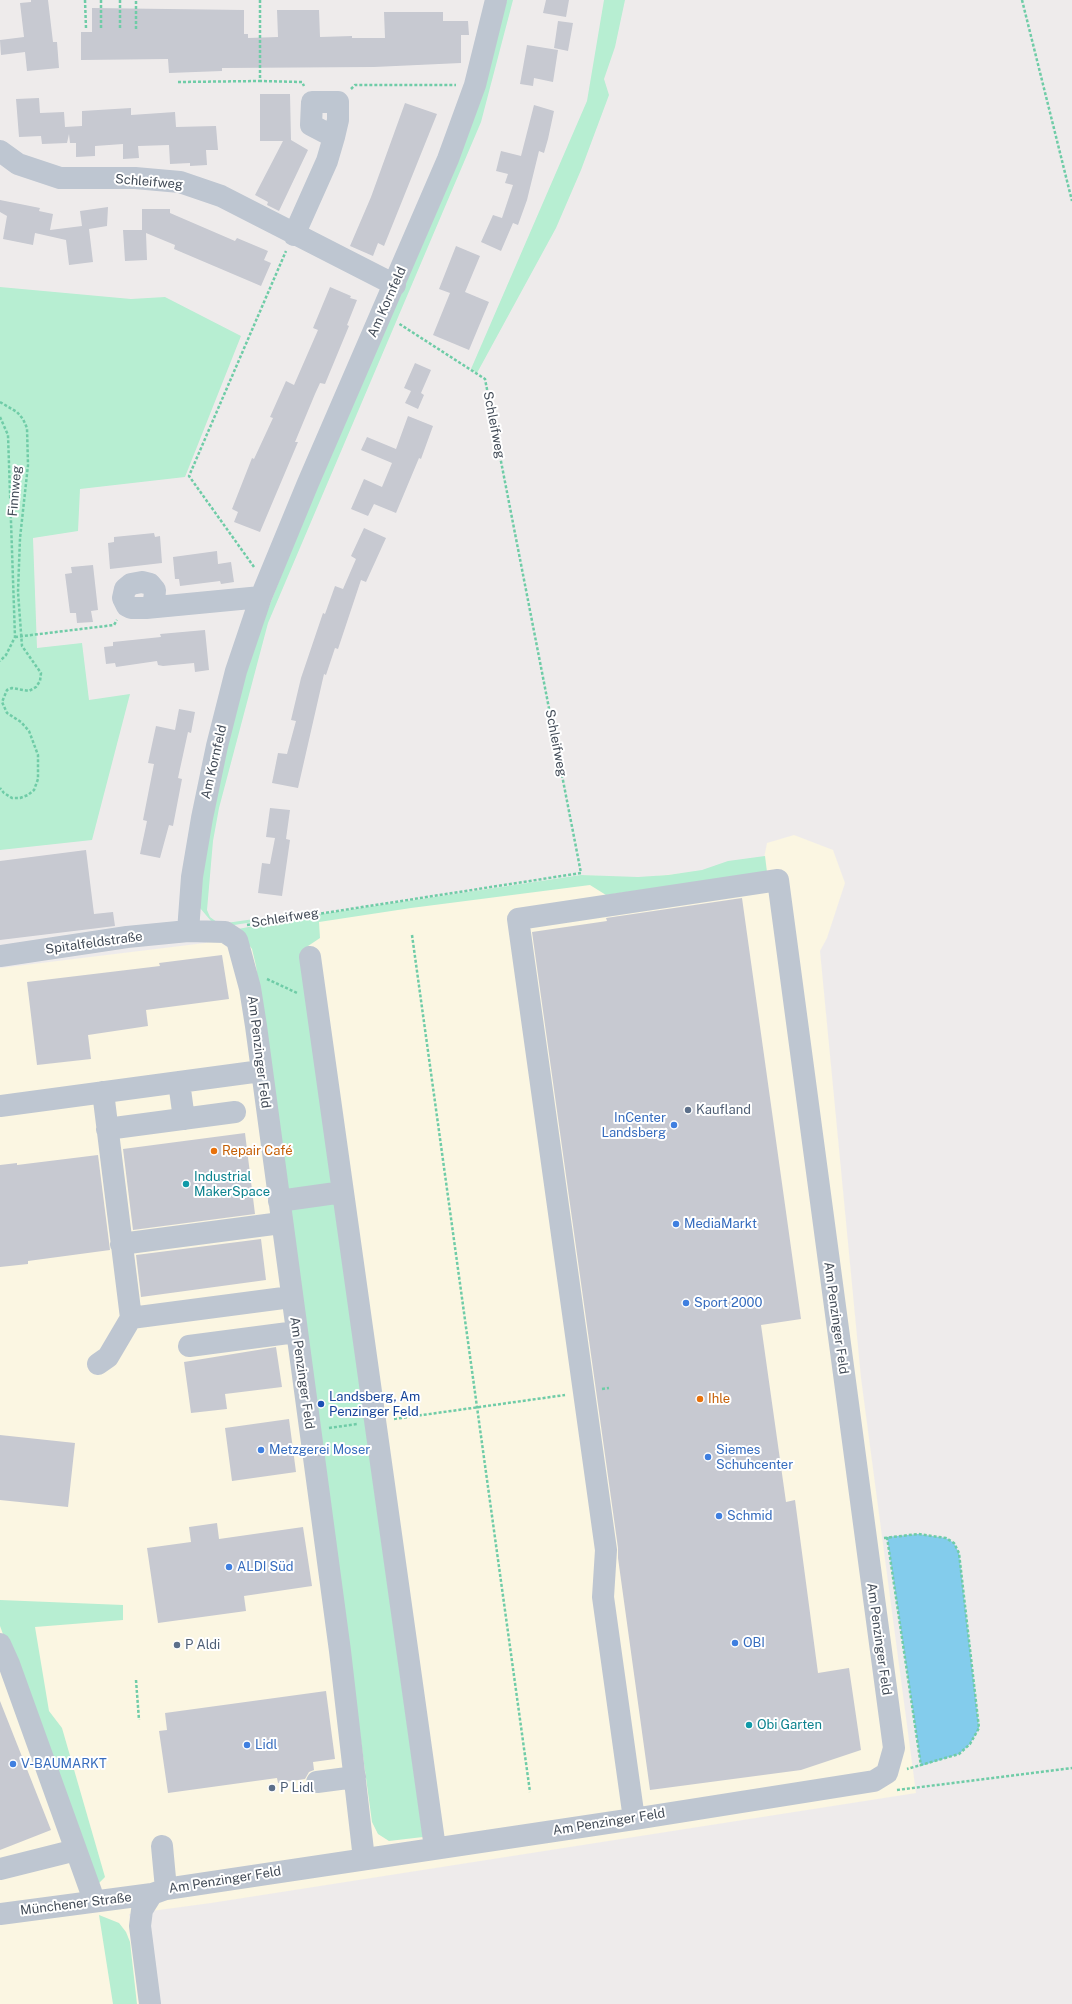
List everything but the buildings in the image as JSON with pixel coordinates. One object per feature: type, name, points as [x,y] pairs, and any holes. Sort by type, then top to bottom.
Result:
[{"type":"street","name":"Am Kornfeld","points":[[188,931],[192,877],[216,753],[236,671],[264,591],[308,483],[393,318],[395,284],[448,159],[474,85],[496,0]]},
{"type":"street","points":[[294,234],[327,161],[334,138],[338,120],[338,102],[312,102],[311,125],[334,138]]},
{"type":"street","name":"Schleifweg","points":[[0,151],[18,164],[60,178],[135,178],[180,182],[221,196],[395,284]]},
{"type":"street","points":[[138,607],[264,591]]},
{"type":"street","name":"Am Penzinger Feld","points":[[150,2004],[140,1926],[142,1910],[159,1891],[634,1819],[880,1777],[894,1748],[778,880],[518,919],[584,1392]]},
{"type":"street","points":[[188,931],[225,932]]},
{"type":"street","name":"Spitalfeldstraße","points":[[0,956],[127,937],[188,931]]},
{"type":"street","name":"Am Penzinger Feld","points":[[225,932],[237,940],[250,988],[310,1431],[355,1778],[364,1859]]},
{"type":"street","points":[[310,957],[435,1848]]},
{"type":"street","points":[[0,1106],[261,1072]]},
{"type":"street","points":[[179,1082],[184,1119]]},
{"type":"street","points":[[98,1364],[108,1358],[131,1318],[103,1092]]},
{"type":"street","points":[[107,1129],[235,1112]]},
{"type":"street","points":[[279,1201],[343,1192]]},
{"type":"street","points":[[121,1244],[282,1223]]},
{"type":"street","points":[[131,1318],[291,1297]]},
{"type":"street","points":[[189,1346],[296,1332]]},
{"type":"street","points":[[584,1392],[606,1550],[603,1597],[634,1819]]},
{"type":"street","points":[[0,1644],[9,1664],[94,1900]]},
{"type":"street","points":[[317,1782],[355,1778]]},
{"type":"street","points":[[159,1891],[162,1846]]},
{"type":"street","points":[[0,1869],[76,1850]]},
{"type":"street","name":"Münchener Straße","points":[[0,1914],[159,1891]]},
{"type":"path","points":[[85,0],[86,28]]},
{"type":"path","points":[[101,0],[101,28]]},
{"type":"path","points":[[120,0],[120,29]]},
{"type":"path","points":[[136,0],[136,29]]},
{"type":"path","points":[[260,0],[260,81]]},
{"type":"path","points":[[1022,0],[1072,201]]},
{"type":"path","points":[[178,82],[302,82],[312,102]]},
{"type":"path","points":[[338,102],[355,85],[474,85]]},
{"type":"path","points":[[264,591],[189,476],[294,234]]},
{"type":"path","name":"Schleifweg","points":[[225,932],[233,927],[581,873],[485,379],[393,318]]},
{"type":"path","name":"Finnweg","points":[[0,402],[17,412],[23,419],[26,428],[28,445],[18,571],[21,637],[22,646],[27,655],[38,665],[42,672],[40,682],[29,691],[12,688],[7,690],[2,702],[7,713],[21,722],[29,731],[38,755],[38,779],[34,790],[28,795],[20,798],[12,798],[4,793],[0,788]]},
{"type":"path","points":[[0,417],[8,435],[15,637],[6,655],[0,661]]},
{"type":"path","points":[[15,637],[114,625],[138,607]]},
{"type":"path","points":[[412,935],[530,1792]]},
{"type":"path","points":[[246,971],[257,974],[317,1003]]},
{"type":"path","points":[[310,1431],[609,1388]]},
{"type":"path","points":[[866,1541],[918,1534],[946,1538],[954,1543],[959,1553],[979,1728],[970,1744],[959,1754],[880,1777]]},
{"type":"path","points":[[887,1537],[920,1766]]},
{"type":"path","points":[[136,1680],[139,1720]]},
{"type":"path","points":[[880,1777],[898,1790],[1072,1768]]},
{"type":"shaded area","points":[[794,835],[833,850],[845,883],[827,938],[820,951],[861,1378],[916,1793],[211,1903],[129,1914],[143,2004],[0,2004],[0,968],[205,943],[253,931],[582,875],[638,878],[702,871],[764,858],[767,843]]},
{"type":"green space","points":[[507,0],[513,0],[481,122],[268,623],[219,808],[213,841],[207,910],[210,917],[225,928],[211,921],[200,908],[202,876],[210,816],[243,673]]},
{"type":"green space","points":[[604,0],[625,0],[615,47],[604,79],[609,95],[581,170],[556,228],[477,373],[471,369],[587,101]]},
{"type":"green space","points":[[0,287],[131,299],[165,297],[241,336],[185,477],[80,489],[78,531],[33,538],[37,648],[82,643],[89,700],[130,694],[92,840],[0,850]]},
{"type":"green space","points":[[765,856],[767,872],[606,895],[590,885],[411,908],[319,922],[320,938],[308,946],[305,953],[333,1184],[286,1192],[256,966],[252,949],[238,929],[308,916],[581,875],[638,877],[668,875],[702,870],[728,861]]},
{"type":"green space","points":[[297,913],[298,915],[234,925],[226,923]]},
{"type":"green space","points":[[334,1202],[423,1837],[389,1841],[378,1834],[372,1822],[288,1207]]},
{"type":"green space","points":[[0,1600],[123,1605],[123,1620],[35,1627],[49,1711],[62,1728],[105,1877],[96,1886],[0,1626]]},
{"type":"green space","points":[[99,1915],[119,1923],[126,1932],[130,1942],[137,2004],[113,2004]]},
{"type":"water","points":[[918,1534],[946,1538],[954,1543],[959,1553],[979,1728],[970,1744],[959,1754],[921,1766],[887,1537]]},
{"type":"place","name":"Kaufland","points":[[688,1110]]},
{"type":"place","name":"InCenter Landsberg","points":[[674,1125]]},
{"type":"place","name":"Repair Café","points":[[214,1151]]},
{"type":"place","name":"Industrial MakerSpace","points":[[186,1184]]},
{"type":"place","name":"MediaMarkt","points":[[676,1224]]},
{"type":"place","name":"Sport 2000","points":[[686,1303]]},
{"type":"place","name":"Ihle","points":[[700,1399]]},
{"type":"place","name":"Landsberg, Am Penzinger Feld","points":[[321,1404]]},
{"type":"place","name":"Metzgerei Moser","points":[[261,1450]]},
{"type":"place","name":"Siemes Schuhcenter","points":[[708,1457]]},
{"type":"place","name":"Schmid","points":[[719,1516]]},
{"type":"place","name":"ALDI Süd","points":[[229,1567]]},
{"type":"place","name":"OBI","points":[[735,1643]]},
{"type":"place","name":"P Aldi","points":[[177,1645]]},
{"type":"place","name":"Obi Garten","points":[[749,1725]]},
{"type":"place","name":"Lidl","points":[[247,1745]]},
{"type":"place","name":"V-BAUMARKT","points":[[13,1764]]},
{"type":"place","name":"P Lidl","points":[[272,1788]]}]
